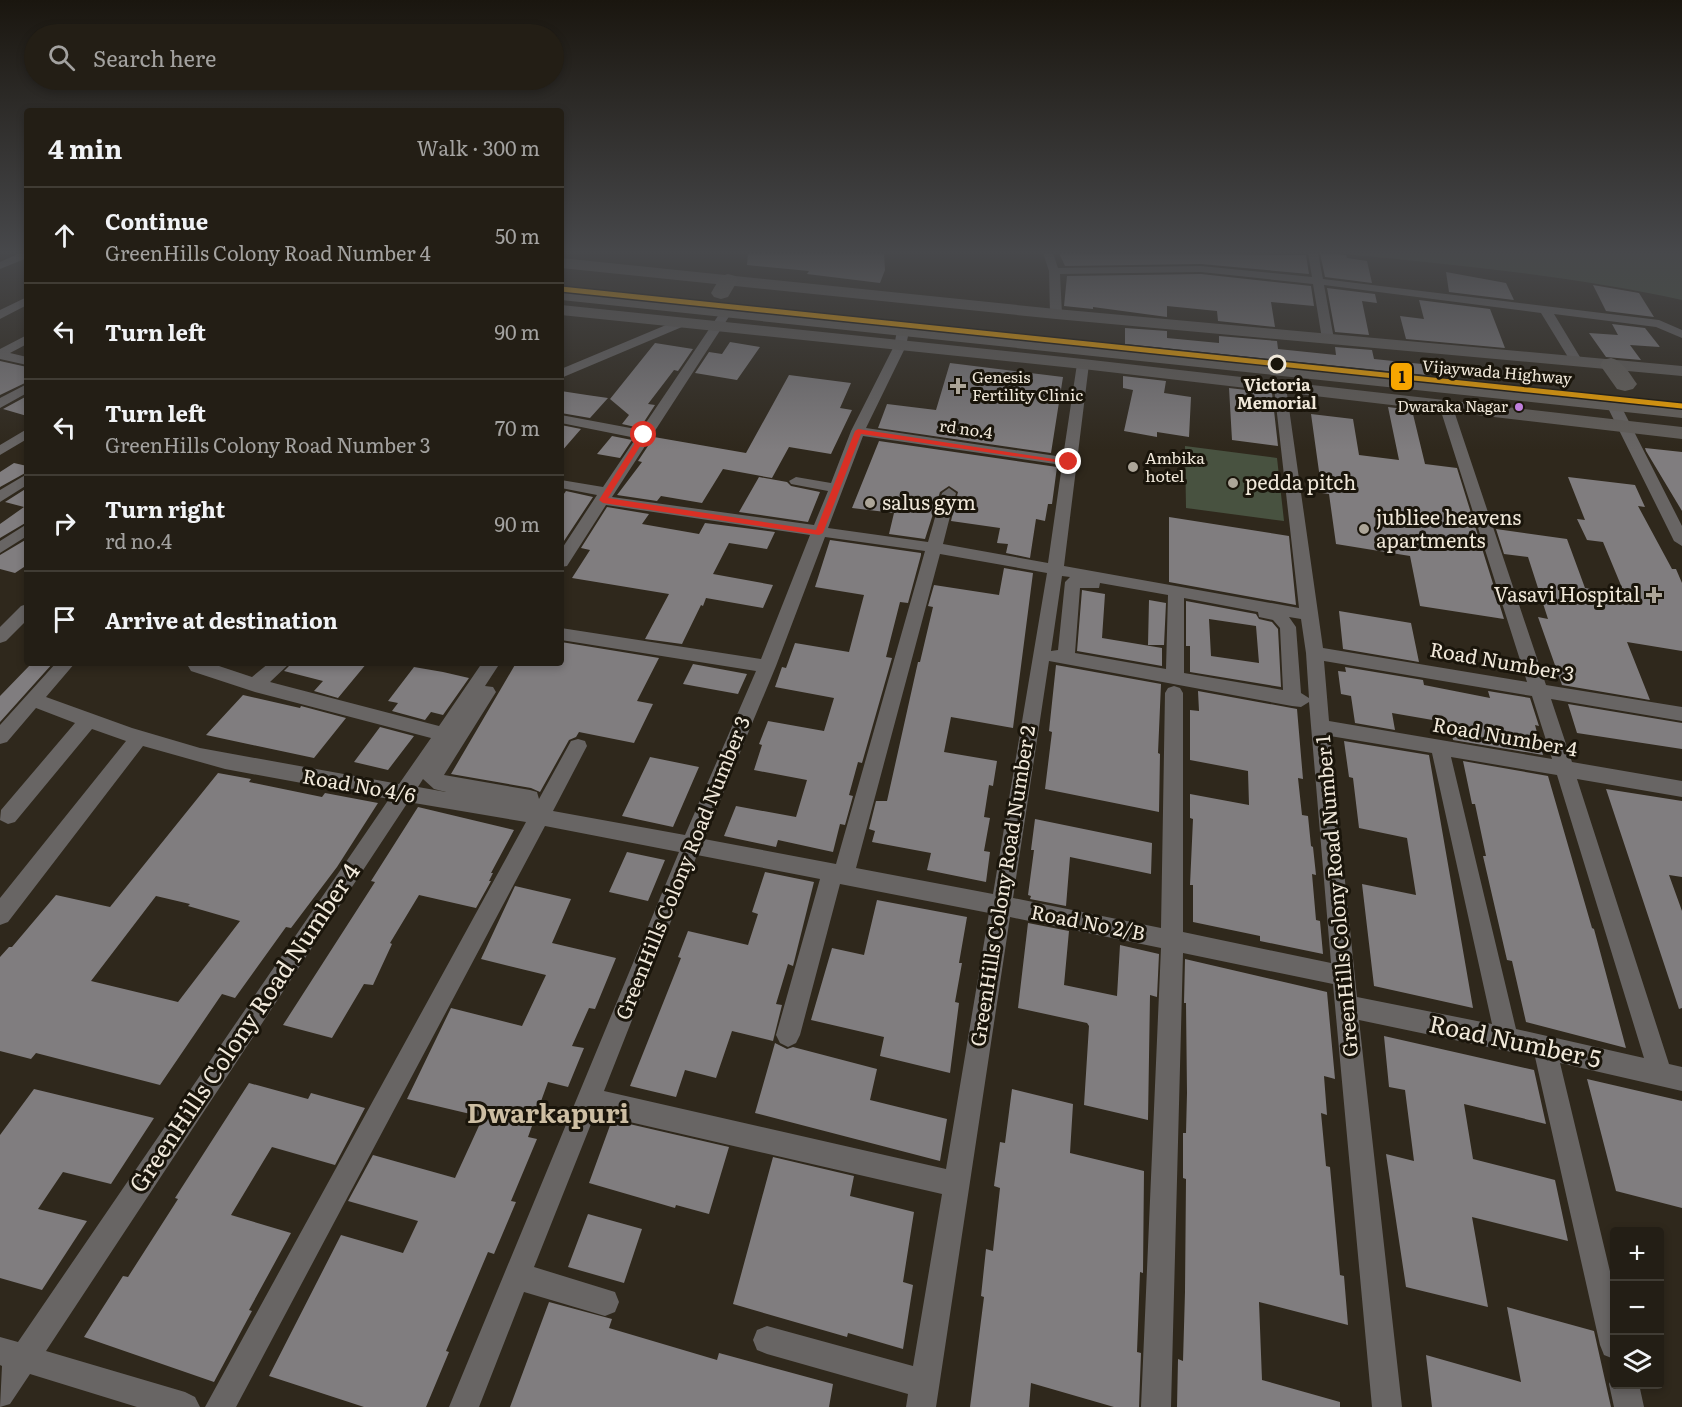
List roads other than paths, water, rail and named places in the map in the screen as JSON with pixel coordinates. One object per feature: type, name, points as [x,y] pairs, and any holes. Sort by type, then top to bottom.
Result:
[{"type":"highway","name":"Vijaywada Highway","points":[[803,319],[902,338],[1022,334],[1682,389]]},
{"type":"highway","name":"Vijaywada Highway","points":[[874,319],[1682,411]]},
{"type":"highway","points":[[1611,365],[1625,384]]},
{"type":"street","points":[[633,319],[678,324]]},
{"type":"street","points":[[564,373],[689,319]]},
{"type":"street","points":[[564,557],[644,435],[714,319]]},
{"type":"street","points":[[1107,319],[1682,371]]},
{"type":"street","points":[[1324,319],[1328,339]]},
{"type":"street","points":[[1551,319],[1577,362]]},
{"type":"street","points":[[1613,319],[1659,324],[1682,334]]},
{"type":"street","points":[[902,338],[1083,364],[1682,433]]},
{"type":"street","name":"GreenHills Colony Road Number 3","points":[[464,1407],[691,846],[767,666],[858,431],[902,338]]},
{"type":"street","points":[[2,357],[24,341]]},
{"type":"street","points":[[2,357],[24,361]]},
{"type":"street","name":"GreenHills Colony Road Number 2","points":[[923,1395],[1055,571],[1083,364]]},
{"type":"street","name":"GreenHills Colony Road Number 1","points":[[1280,387],[1308,615],[1315,653],[1342,976],[1347,1006],[1387,1407]]},
{"type":"street","points":[[0,404],[24,390]]},
{"type":"street","points":[[1613,404],[1682,541]]},
{"type":"street","points":[[1446,405],[1539,692],[1672,1077]]},
{"type":"street","points":[[564,420],[644,435]]},
{"type":"street","name":"rd no.4","points":[[858,431],[1069,462]]},
{"type":"street","points":[[0,451],[24,436]]},
{"type":"street","points":[[0,497],[24,480]]},
{"type":"street","points":[[796,481],[836,488]]},
{"type":"street","points":[[564,485],[605,497],[819,533],[936,548],[1278,615],[1288,627],[1292,699]]},
{"type":"street","points":[[788,1035],[936,548],[950,493]]},
{"type":"street","points":[[0,548],[24,531]]},
{"type":"street","points":[[1066,658],[1073,582],[1308,615]]},
{"type":"street","points":[[1156,1407],[1172,939],[1176,596]]},
{"type":"street","points":[[0,638],[24,613]]},
{"type":"street","points":[[564,634],[767,666]]},
{"type":"street","name":"Road Number 3","points":[[1315,653],[1682,714]]},
{"type":"street","points":[[1040,654],[1066,658],[1174,685],[1318,703]]},
{"type":"street","points":[[0,737],[63,666]]},
{"type":"street","points":[[197,666],[255,685],[443,734]]},
{"type":"street","points":[[255,685],[277,666]]},
{"type":"street","name":"GreenHills Colony Road Number 4","points":[[0,1394],[12,1355],[402,794],[433,761],[443,734],[464,715],[489,666]]},
{"type":"street","points":[[487,692],[464,715],[433,761],[432,777],[434,780],[502,802]]},
{"type":"street","name":"Road No 4/6","points":[[33,700],[139,738],[223,761],[402,794],[502,802],[691,846]]},
{"type":"street","points":[[8,816],[88,720]]},
{"type":"street","name":"Road Number 4","points":[[1321,727],[1566,771],[1682,789]]},
{"type":"street","points":[[0,915],[139,738]]},
{"type":"street","points":[[220,1407],[535,808],[578,746]]},
{"type":"street","points":[[1440,748],[1507,1039]]},
{"type":"street","name":"Road No 2/B","points":[[691,846],[1172,939],[1342,976]]},
{"type":"street","name":"Road Number 5","points":[[1347,1006],[1507,1039],[1672,1077]]},
{"type":"street","points":[[1545,1048],[1612,1335]]},
{"type":"street","points":[[588,1100],[956,1184]]},
{"type":"street","points":[[517,1276],[605,1302]]},
{"type":"street","points":[[767,1340],[923,1395]]},
{"type":"street","points":[[12,1355],[185,1407]]},
{"type":"street","points":[[1625,1389],[1629,1407]]},
{"type":"metro line","name":"1","points":[[845,319],[1682,406]]},
{"type":"place","name":"Victoria Memorial","points":[[1277,364]]},
{"type":"place","name":"Genesis Fertility Clinic","points":[[958,386]]},
{"type":"place","name":"Dwaraka Nagar","points":[[1519,407]]},
{"type":"place","name":"Ambika hotel","points":[[1133,467]]},
{"type":"place","name":"pedda pitch","points":[[1233,483]]},
{"type":"place","name":"salus gym","points":[[870,503]]},
{"type":"place","name":"jubliee heavens apartments","points":[[1364,529]]},
{"type":"place","name":"Vasavi Hospital","points":[[1654,595]]},
{"type":"district","name":"Dwarkapuri","points":[[548,1114]]}]
